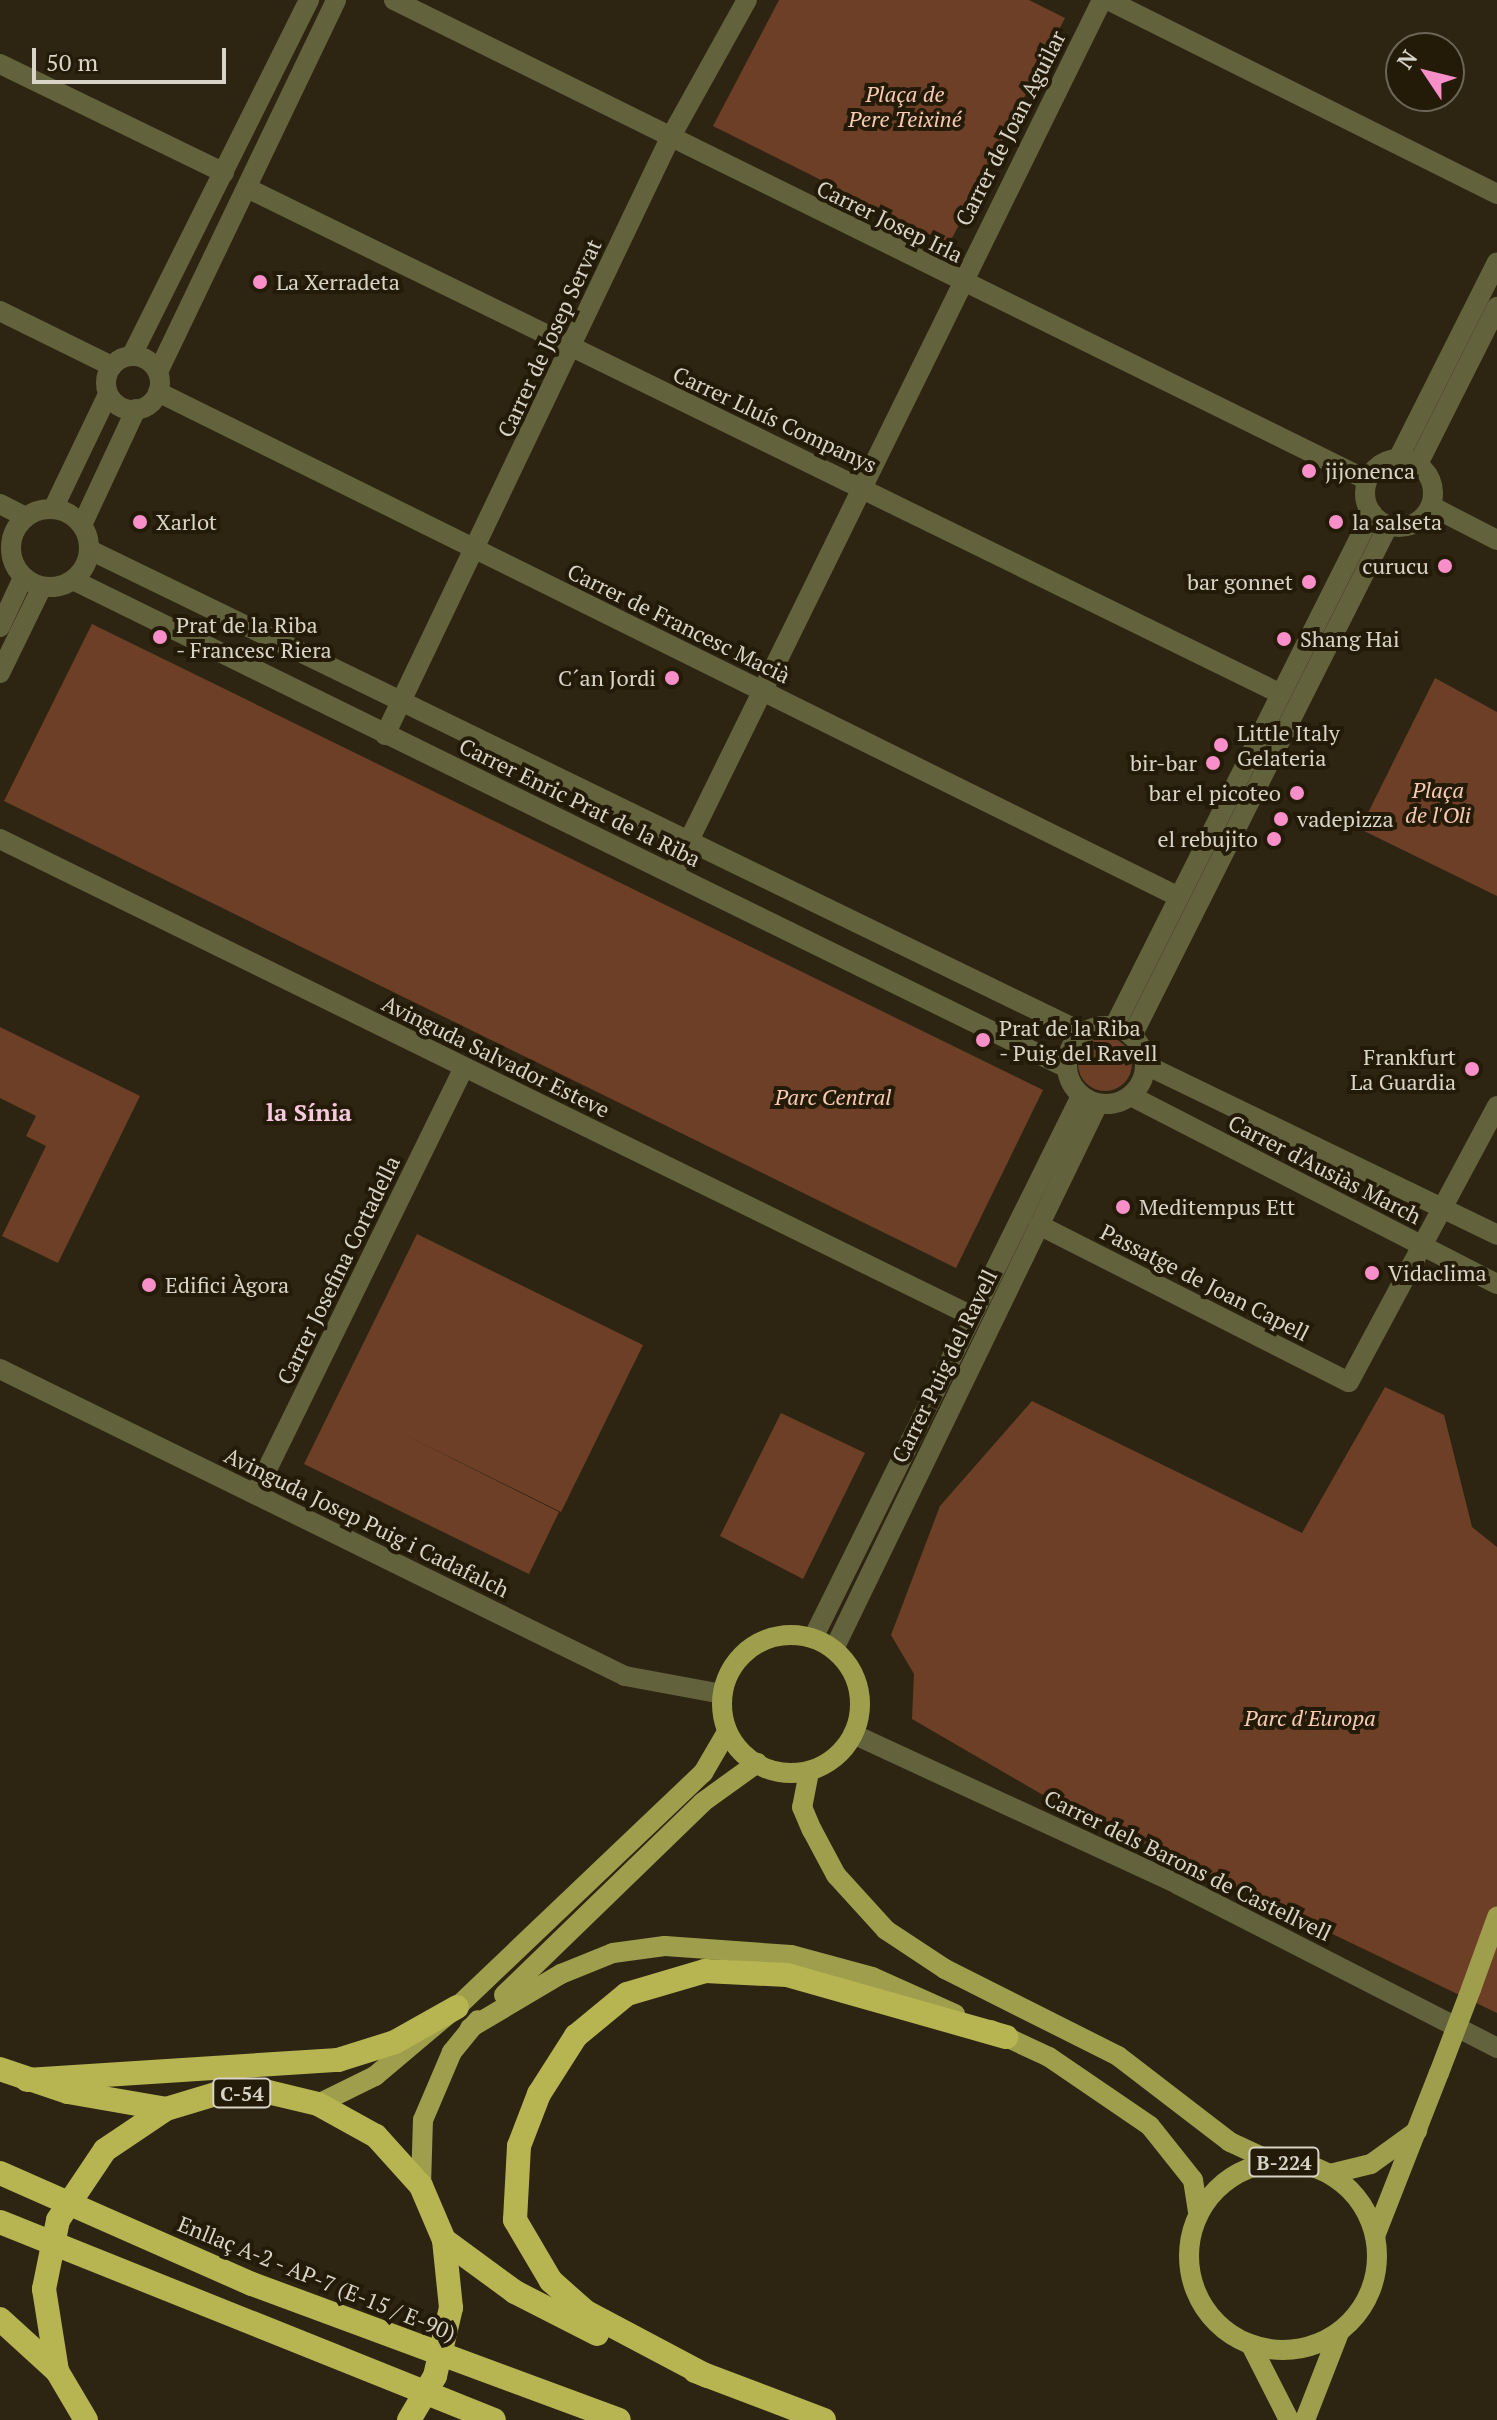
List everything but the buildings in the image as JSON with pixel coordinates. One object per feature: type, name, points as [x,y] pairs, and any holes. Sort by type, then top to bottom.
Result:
[{"type":"highway","points":[[707,2376],[586,2312],[551,2281],[515,2220],[519,2146],[539,2094],[576,2036],[627,1994],[705,1971],[787,1975],[1006,2037]]},
{"type":"highway","points":[[27,2080],[338,2060],[464,2018]]},
{"type":"highway","points":[[0,2069],[27,2080],[166,2109]]},
{"type":"highway","name":"C-54","points":[[86,2420],[57,2371],[44,2289],[58,2220],[105,2150],[166,2109],[216,2094],[268,2092],[318,2104],[376,2136],[421,2186],[444,2240],[451,2308],[435,2376],[409,2420]]},
{"type":"highway","name":"Enllaç A-2 - AP-7 (E-15 / E-90)","points":[[0,2173],[252,2284],[619,2420]]},
{"type":"highway","points":[[0,2222],[142,2284],[494,2420]]},
{"type":"highway","points":[[444,2240],[515,2292],[707,2376],[824,2420]]},
{"type":"highway","points":[[0,2319],[57,2371]]},
{"type":"main road","points":[[791,1634],[813,1638],[834,1649],[858,1685],[853,1734],[835,1757],[809,1772],[757,1763],[727,1732],[722,1694],[728,1674],[754,1644],[791,1634]]},
{"type":"main road","points":[[421,2186],[423,2120],[464,2018],[703,1773],[727,1732]]},
{"type":"main road","points":[[318,2104],[375,2076],[464,2018],[703,1802],[757,1763]]},
{"type":"main road","points":[[809,1772],[802,1807],[812,1830],[836,1875],[886,1930],[945,1969],[1118,2056],[1230,2142],[1273,2162]]},
{"type":"main road","name":"B-224","points":[[1305,2420],[1339,2333],[1373,2285],[1375,2236],[1420,2128],[1497,1917]]},
{"type":"main road","points":[[464,2018],[613,1953],[726,1945],[872,1977],[1006,2037],[1088,2080],[1180,2158],[1198,2213],[1189,2244],[1198,2297],[1223,2331],[1252,2347],[1312,2347],[1339,2333]]},
{"type":"main road","name":"B-224","points":[[1198,2213],[1243,2170],[1273,2162],[1330,2174],[1371,2164],[1420,2128]]},
{"type":"main road","name":"B-224","points":[[1330,2174],[1363,2205],[1375,2236]]},
{"type":"main road","points":[[1252,2347],[1289,2420]]},
{"type":"street","points":[[112,366],[132,355],[309,0]]},
{"type":"street","points":[[32,582],[73,580],[90,550],[82,525],[136,409],[158,382],[336,0]]},
{"type":"street","name":"Carrer Josep Irla","points":[[394,0],[669,140],[1367,480]]},
{"type":"street","name":"Carrer de Josep Servat","points":[[385,735],[669,140],[747,0]]},
{"type":"street","points":[[1105,0],[1497,194]]},
{"type":"street","name":"Carrer de Joan Aguilar","points":[[673,873],[865,488],[960,281],[1105,0]]},
{"type":"street","points":[[0,64],[224,173]]},
{"type":"street","name":"Carrer Lluís Companys","points":[[249,189],[570,349],[865,488],[1281,694]]},
{"type":"street","points":[[1408,462],[1497,262]]},
{"type":"street","points":[[1123,1031],[1380,519],[1367,480],[1408,462],[1497,307]]},
{"type":"street","points":[[0,311],[112,366]]},
{"type":"street","name":"Carrer de Francesc Macià","points":[[132,355],[158,382],[475,552],[766,691],[1179,897]]},
{"type":"street","points":[[53,509],[108,394],[112,366]]},
{"type":"street","points":[[108,394],[136,409]]},
{"type":"street","points":[[1380,519],[1417,523],[1431,506],[1433,486],[1408,462]]},
{"type":"street","points":[[0,504],[26,517]]},
{"type":"street","points":[[1431,506],[1497,540]]},
{"type":"street","points":[[32,582],[6,549],[26,517],[53,509],[82,525]]},
{"type":"street","points":[[1123,1031],[1179,897],[1281,694],[1380,519]]},
{"type":"street","name":"Carrer Enric Prat de la Riba","points":[[90,550],[1084,1033]]},
{"type":"street","name":"Carrer Enric Prat de la Riba","points":[[73,580],[1067,1068]]},
{"type":"street","points":[[0,627],[32,582]]},
{"type":"street","points":[[0,673],[32,582]]},
{"type":"street","name":"Avinguda Salvador Esteve","points":[[0,839],[970,1315]]},
{"type":"street","points":[[1123,1031],[1146,1065],[1131,1096],[1090,1100],[1067,1068],[1084,1033],[1123,1031]]},
{"type":"street","name":"Carrer d'Ausiàs March","points":[[1146,1065],[1497,1235]]},
{"type":"street","name":"Carrer Josefina Cortadella","points":[[255,1494],[464,1067]]},
{"type":"street","name":"Carrer d'Ausiàs March","points":[[1131,1096],[1497,1284]]},
{"type":"street","name":"Carrer Puig del Ravell","points":[[813,1638],[970,1315],[1090,1100]]},
{"type":"street","name":"Carrer Puig del Ravell","points":[[834,1649],[1039,1225],[1090,1100]]},
{"type":"street","points":[[1423,1246],[1497,1106]]},
{"type":"street","name":"Passatge de Joan Capell","points":[[1039,1225],[1349,1382],[1423,1246]]},
{"type":"street","name":"Avinguda Josep Puig i Cadafalch","points":[[0,1369],[625,1676],[722,1694]]},
{"type":"street","name":"Carrer dels Barons de Castellvell","points":[[853,1734],[1177,1884],[1497,2048]]},
{"type":"green space","name":"Plaça de Pere Teixiné","points":[[779,0],[1029,0],[1065,18],[949,244],[713,126]]},
{"type":"green space","name":"Parc Central","points":[[92,624],[1043,1090],[956,1268],[4,801]]},
{"type":"green space","name":"Plaça de l'Oli","points":[[1435,678],[1497,712],[1497,896],[1360,829]]},
{"type":"green space","points":[[0,1027],[140,1096],[58,1263],[2,1236],[46,1146],[26,1136],[36,1116],[0,1098]]},
{"type":"green space","points":[[1105,1037],[1124,1045],[1132,1064],[1124,1083],[1105,1091],[1086,1083],[1078,1064],[1086,1045]]},
{"type":"green space","points":[[417,1234],[643,1345],[561,1512],[397,1431],[559,1512],[529,1574],[304,1464]]},
{"type":"green space","name":"Parc d'Europa","points":[[1385,1387],[1444,1415],[1472,1527],[1497,1547],[1497,2013],[1043,1795],[912,1719],[914,1674],[891,1635],[940,1506],[1032,1401],[1302,1533]]},
{"type":"green space","points":[[781,1413],[865,1453],[803,1579],[720,1536]]},
{"type":"place","name":"La Xerradeta","points":[[260,282]]},
{"type":"place","name":"jijonenca","points":[[1309,471]]},
{"type":"place","name":"Xarlot","points":[[140,522]]},
{"type":"place","name":"la salseta","points":[[1336,522]]},
{"type":"place","name":"curucu","points":[[1445,566]]},
{"type":"place","name":"bar gonnet","points":[[1309,582]]},
{"type":"place","name":"Prat de la Riba - Francesc Riera","points":[[160,637]]},
{"type":"place","name":"Shang Hai","points":[[1284,639]]},
{"type":"place","name":"C´an Jordi","points":[[672,678]]},
{"type":"place","name":"Little Italy Gelateria","points":[[1221,745]]},
{"type":"place","name":"bir-bar","points":[[1213,763]]},
{"type":"place","name":"bar el picoteo","points":[[1297,793]]},
{"type":"place","name":"vadepizza","points":[[1281,819]]},
{"type":"place","name":"el rebujito","points":[[1274,839]]},
{"type":"place","name":"Prat de la Riba - Puig del Ravell","points":[[983,1040]]},
{"type":"place","name":"Frankfurt La Guardia","points":[[1472,1069]]},
{"type":"place","name":"Meditempus Ett","points":[[1123,1207]]},
{"type":"place","name":"Vidaclima","points":[[1372,1273]]},
{"type":"place","name":"Edifici Àgora","points":[[149,1285]]},
{"type":"district","name":"la Sínia","points":[[309,1113]]}]
